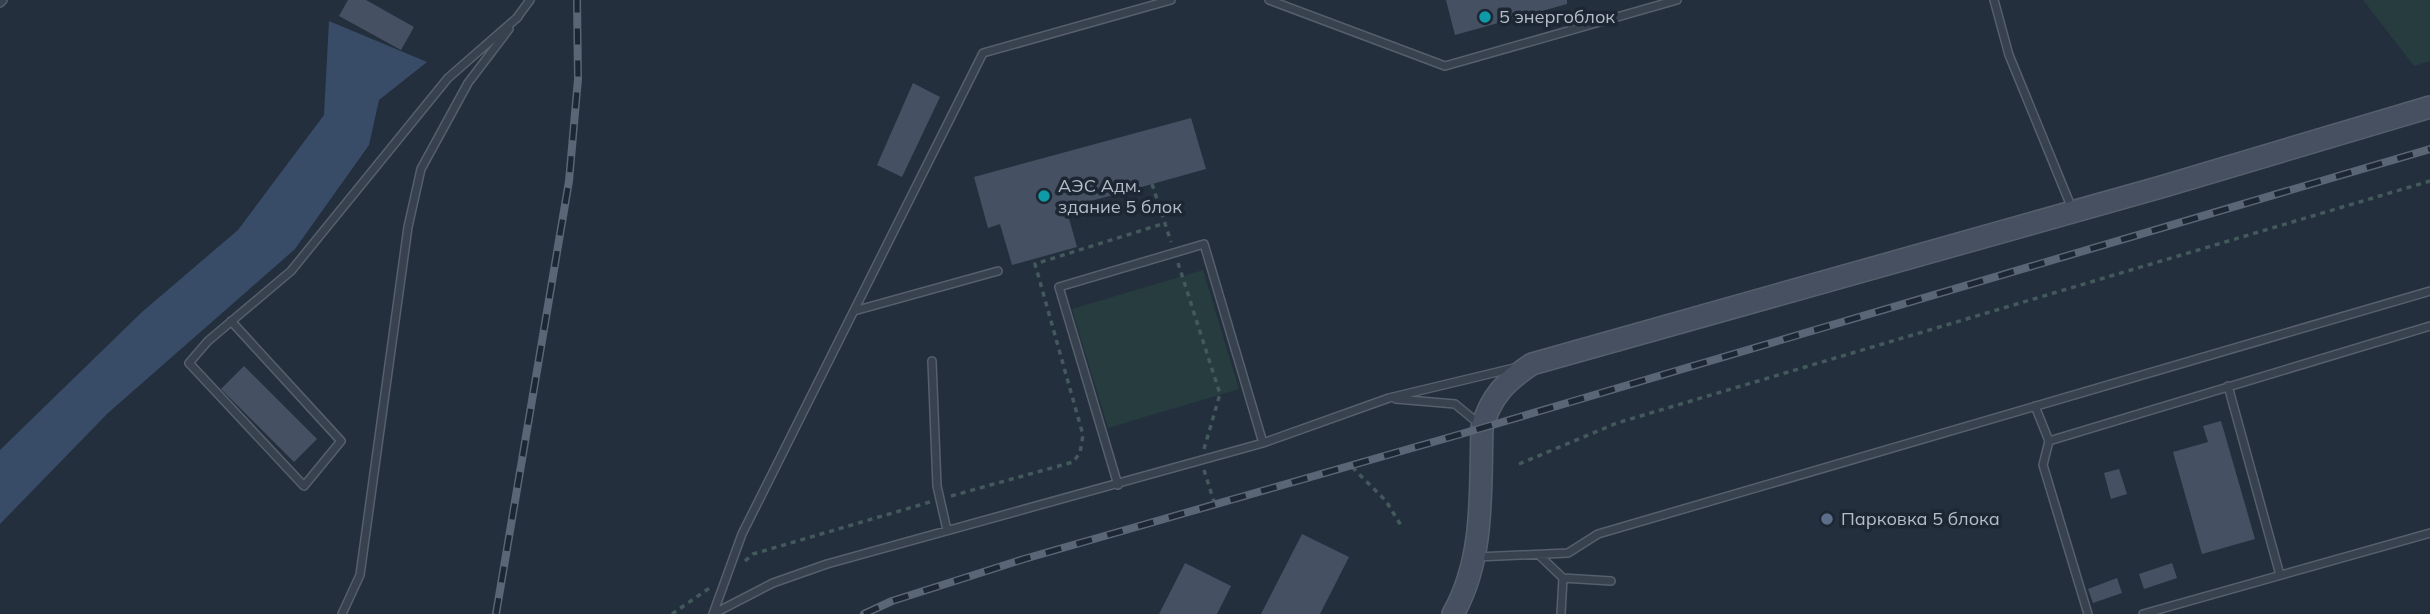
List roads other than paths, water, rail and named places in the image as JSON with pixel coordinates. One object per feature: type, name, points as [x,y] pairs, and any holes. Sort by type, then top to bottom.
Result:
[{"type":"main road","points":[[1453,614],[1467,589],[1476,557],[1482,428],[1492,399],[1499,390],[1532,364],[2430,107]]},
{"type":"lane","points":[[342,614],[360,575],[408,227],[421,169],[468,83],[530,0]]},
{"type":"lane","points":[[713,614],[742,534],[983,53],[1171,0]]},
{"type":"lane","points":[[1269,0],[1445,65],[1677,0]]},
{"type":"lane","points":[[1994,0],[2009,55],[2073,211]]},
{"type":"lane","points":[[231,321],[341,441],[304,486],[189,363],[231,321],[291,271],[448,78],[518,17]]},
{"type":"lane","points":[[1118,485],[1059,287],[1204,244],[1263,443]]},
{"type":"lane","points":[[854,311],[998,271]]},
{"type":"lane","points":[[1476,557],[1568,553],[1598,534],[2430,291]]},
{"type":"lane","points":[[2049,442],[2430,326]]},
{"type":"lane","points":[[932,361],[940,499],[947,530]]},
{"type":"lane","points":[[713,614],[773,583],[947,530],[1263,443],[1388,398],[1532,364]]},
{"type":"lane","points":[[2228,386],[2280,575]]},
{"type":"lane","points":[[1388,398],[1455,404],[1482,428]]},
{"type":"lane","points":[[2035,406],[2049,442],[2043,465],[2088,614]]},
{"type":"lane","points":[[2143,614],[2430,533]]},
{"type":"lane","points":[[1541,556],[1563,578],[1611,581]]},
{"type":"lane","points":[[1560,614],[1563,578]]},
{"type":"water","points":[[329,21],[427,62],[379,100],[369,145],[295,249],[108,413],[0,524],[0,450],[142,312],[238,230],[324,115]]},
{"type":"railway","points":[[496,614],[569,181],[578,79],[577,0]]},
{"type":"railway","points":[[864,614],[892,601],[1024,559],[1482,428],[2430,149]]},
{"type":"place","name":"5 энергоблок","points":[[1485,17]]},
{"type":"place","name":"АЭС Адм. здание 5 блок","points":[[1044,196]]},
{"type":"place","name":"Парковка 5 блока","points":[[1827,519]]}]
